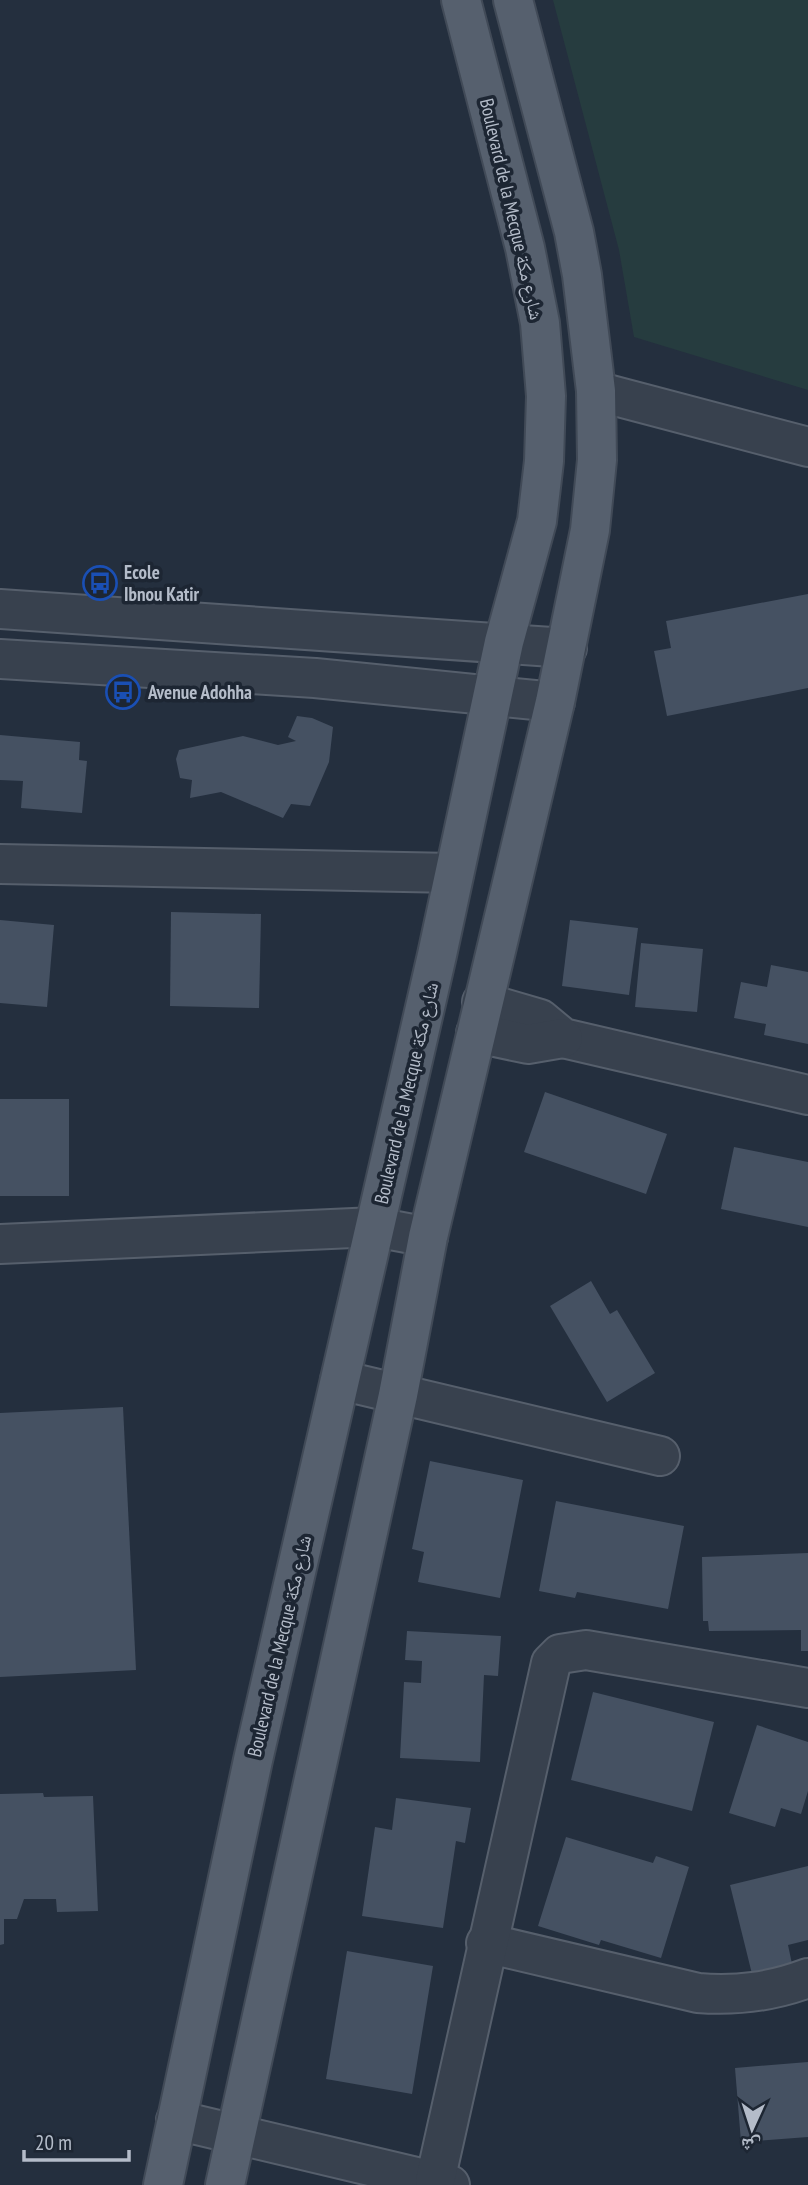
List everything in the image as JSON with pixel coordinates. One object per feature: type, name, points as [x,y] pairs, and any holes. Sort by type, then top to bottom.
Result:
[{"type":"main road","name":"Boulevard de la Mecque شارع مكة","points":[[163,2185],[253,1760],[375,1227],[492,695],[537,521],[544,461],[546,396],[540,323],[525,248],[461,0]]},
{"type":"main road","points":[[225,2185],[398,1395],[428,1237],[555,702],[590,530],[597,460],[596,391],[574,232],[513,0]]},
{"type":"street","points":[[596,391],[808,447]]},
{"type":"street","points":[[0,609],[566,648]]},
{"type":"street","points":[[0,659],[315,678],[555,702]]},
{"type":"street","points":[[0,864],[454,873]]},
{"type":"street","points":[[479,1018],[534,1044],[563,1038],[808,1095]]},
{"type":"street","points":[[0,1244],[375,1227],[428,1237]]},
{"type":"street","points":[[340,1380],[660,1456]]},
{"type":"street","points":[[176,2120],[443,2183],[486,1943],[551,1663],[560,1654],[586,1650],[808,1688]]},
{"type":"street","points":[[486,1943],[698,1993],[732,1995],[779,1989],[808,1978]]},
{"type":"green space","points":[[553,0],[808,0],[808,390],[634,337],[619,250]]},
{"type":"building","points":[[808,594],[808,688],[667,716],[654,651],[671,648],[666,621]]},
{"type":"building","points":[[297,716],[312,718],[333,727],[329,762],[310,806],[291,804],[283,818],[221,792],[190,798],[192,780],[180,778],[176,759],[179,750],[243,736],[278,745],[296,741],[288,737]]},
{"type":"building","points":[[0,735],[80,742],[79,760],[87,761],[82,813],[21,808],[23,781],[0,780]]},
{"type":"building","points":[[171,912],[261,914],[259,1008],[170,1006]]},
{"type":"building","points":[[0,920],[54,925],[47,1007],[0,1003]]},
{"type":"building","points":[[570,920],[638,928],[629,995],[562,986]]},
{"type":"building","points":[[641,943],[703,949],[697,1012],[635,1007]]},
{"type":"building","points":[[771,965],[808,972],[808,1044],[764,1035],[766,1024],[734,1018],[741,982],[767,987]]},
{"type":"building","points":[[545,1092],[667,1134],[646,1194],[524,1152]]},
{"type":"building","points":[[0,1099],[69,1099],[69,1196],[0,1196]]},
{"type":"building","points":[[734,1147],[808,1162],[808,1227],[721,1209]]},
{"type":"building","points":[[591,1281],[610,1314],[617,1310],[655,1373],[607,1402],[550,1306]]},
{"type":"building","points":[[123,1407],[136,1670],[0,1677],[0,1413]]},
{"type":"building","points":[[430,1461],[523,1480],[500,1598],[418,1582],[424,1552],[412,1549]]},
{"type":"building","points":[[556,1501],[684,1526],[668,1609],[577,1592],[575,1598],[539,1591]]},
{"type":"building","points":[[808,1553],[808,1651],[801,1651],[801,1630],[709,1631],[708,1621],[703,1621],[702,1557]]},
{"type":"building","points":[[407,1631],[501,1636],[498,1676],[484,1675],[480,1762],[400,1758],[404,1682],[421,1683],[422,1661],[405,1660]]},
{"type":"building","points":[[593,1692],[714,1722],[692,1811],[571,1780]]},
{"type":"building","points":[[757,1725],[808,1742],[808,1791],[801,1814],[781,1808],[775,1827],[729,1813]]},
{"type":"building","points":[[43,1793],[44,1797],[93,1796],[98,1911],[57,1912],[56,1899],[24,1899],[17,1919],[4,1919],[4,1944],[0,1945],[0,1794]]},
{"type":"building","points":[[396,1798],[471,1808],[465,1843],[456,1841],[443,1928],[362,1916],[375,1827],[392,1830]]},
{"type":"building","points":[[566,1837],[653,1863],[656,1856],[689,1867],[661,1958],[601,1940],[599,1945],[538,1926]]},
{"type":"building","points":[[808,1866],[808,1940],[788,1945],[792,1964],[752,1974],[730,1885]]},
{"type":"building","points":[[347,1951],[433,1966],[412,2094],[326,2079]]},
{"type":"building","points":[[808,2062],[808,2137],[741,2142],[735,2068]]},
{"type":"place","name":"Ecole Ibnou Katir","points":[[100,583]]},
{"type":"place","name":"Avenue Adohha","points":[[123,692]]}]
